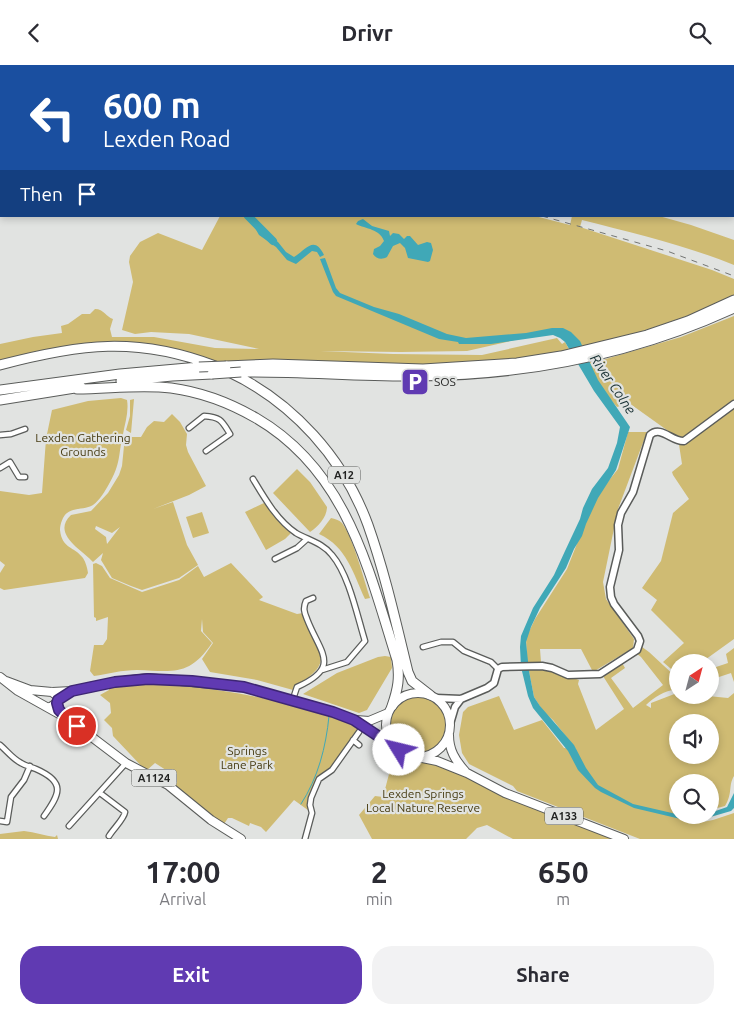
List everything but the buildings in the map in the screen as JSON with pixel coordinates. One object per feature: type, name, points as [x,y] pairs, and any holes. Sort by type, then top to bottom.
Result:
[{"type":"highway","name":"A12","points":[[601,351],[688,321],[734,300]]},
{"type":"highway","name":"A12","points":[[77,389],[89,385],[139,379],[212,374],[325,373],[418,376],[484,374],[644,343],[694,326],[734,308]]},
{"type":"highway","name":"A12","points":[[0,365],[61,350],[87,346],[129,346],[156,349],[197,359],[226,371],[251,383],[282,405],[320,442],[341,471],[355,495],[375,545],[408,672],[412,681],[433,697]]},
{"type":"highway","name":"A12","points":[[0,391],[128,373],[199,367],[273,364],[423,369],[562,359]]},
{"type":"highway","name":"A12","points":[[0,399],[77,389],[150,386],[172,388],[227,403],[251,415],[278,433],[301,452],[321,475],[349,520],[364,558],[397,660],[400,675],[398,689],[390,709]]},
{"type":"main road","points":[[3,679],[18,691],[49,709],[83,685],[148,679],[244,687],[317,707],[354,720],[404,754],[417,757],[437,751],[443,745],[449,733],[450,724],[446,709],[433,697],[420,693],[408,695],[397,700],[390,709],[386,721],[386,731],[391,741],[399,750]]},
{"type":"main road","points":[[3,679],[36,691],[72,691]]},
{"type":"main road","points":[[36,691],[35,697],[37,702]]},
{"type":"main road","points":[[52,692],[56,695],[58,702]]},
{"type":"main road","name":"A1124","points":[[58,702],[59,710],[67,718],[126,763],[168,785],[211,820],[241,839]]},
{"type":"main road","name":"A1124","points":[[49,709],[67,718]]},
{"type":"main road","points":[[354,720],[370,721],[390,709]]},
{"type":"main road","name":"A133","points":[[449,733],[450,749],[453,756],[467,773]]},
{"type":"main road","name":"A133","points":[[417,757],[437,761],[467,773],[505,793],[624,839]]},
{"type":"street","points":[[498,669],[502,667],[530,666],[552,668],[568,675],[600,674],[633,653],[640,645],[638,635],[614,604],[610,587],[619,550],[618,525],[621,513],[633,492],[650,435],[660,432],[678,441],[684,441],[734,404]]},
{"type":"street","points":[[189,428],[204,416],[218,418],[222,421],[230,435],[206,451]]},
{"type":"street","points":[[0,435],[11,434],[25,429]]},
{"type":"street","points":[[0,468],[10,462],[19,477],[25,477]]},
{"type":"street","points":[[253,479],[263,497],[289,528],[328,550],[337,562],[350,592],[365,641],[347,662],[322,670],[314,678],[297,687],[294,695]]},
{"type":"street","points":[[275,559],[297,548],[307,539]]},
{"type":"street","points":[[313,598],[306,601],[304,611],[323,652],[322,670]]},
{"type":"street","points":[[423,647],[440,642],[453,642],[464,651],[491,662],[498,669]]},
{"type":"street","points":[[450,724],[455,707],[462,699],[494,683],[498,669]]},
{"type":"street","points":[[433,697],[462,699]]},
{"type":"street","points":[[305,839],[312,813],[310,805],[319,779],[332,770],[359,732]]},
{"type":"street","points":[[353,740],[359,745]]},
{"type":"street","points":[[0,745],[16,760],[45,773],[57,783],[58,796],[44,816]]},
{"type":"street","points":[[69,826],[126,763]]},
{"type":"street","points":[[0,821],[7,822],[11,797],[24,780],[30,766]]},
{"type":"street","points":[[100,793],[125,812],[124,817],[115,826],[110,836]]},
{"type":"green space","points":[[219,217],[539,217],[570,225],[572,217],[663,217],[734,240],[734,265],[678,245],[582,220],[580,227],[734,279],[734,297],[662,325],[589,347],[592,363],[681,337],[734,316],[734,639],[713,654],[672,654],[684,643],[651,610],[657,600],[642,588],[661,561],[673,513],[689,499],[672,472],[682,464],[678,438],[629,403],[617,407],[592,378],[563,329],[467,351],[320,351],[482,355],[557,338],[562,344],[565,342],[570,351],[487,364],[410,367],[208,363],[111,344],[0,364],[0,344],[62,333],[61,326],[68,324],[82,314],[90,314],[95,309],[101,310],[113,319],[110,329],[112,337],[154,337],[215,348],[259,349],[189,334],[151,332],[135,334],[122,330],[133,282],[129,262],[130,256],[140,242],[158,233],[202,250]]},
{"type":"green space","name":"Lexden Gathering Grounds","points":[[121,398],[127,400],[127,413],[119,459],[113,477],[96,503],[90,507],[67,513],[63,518],[60,530],[63,541],[83,558],[88,573],[85,578],[4,590],[0,588],[0,573],[5,565],[0,561],[0,491],[29,495],[42,493],[46,439],[52,410],[88,401]]},
{"type":"green space","points":[[134,399],[131,433],[126,430],[130,416],[130,400]]},
{"type":"green space","points":[[172,414],[180,422],[187,434],[186,445],[188,452],[206,486],[153,509],[173,502],[187,545],[198,565],[179,578],[142,590],[112,578],[101,560],[103,553],[93,562],[70,541],[64,529],[71,515],[91,511],[108,493],[122,466],[125,436],[129,434],[130,437],[141,437],[147,427],[154,421],[164,422]],"holes":[[[96,526],[112,533],[120,527],[107,544],[106,537],[95,529]]]},
{"type":"green space","points":[[628,432],[647,432],[618,509],[603,582],[606,599],[634,639],[633,648],[593,672],[581,649],[540,649],[541,662],[527,663],[526,638],[535,619],[567,569],[595,498],[618,469]]},
{"type":"green space","points":[[297,469],[310,482],[327,507],[322,521],[310,532],[273,493]]},
{"type":"green space","points":[[264,503],[276,519],[292,532],[285,539],[266,550],[245,512]]},
{"type":"green space","points":[[202,512],[209,533],[193,538],[186,517]]},
{"type":"green space","points":[[331,518],[341,522],[346,530],[354,548],[370,598],[365,599],[353,570],[343,553],[329,539],[319,534]]},
{"type":"green space","points":[[96,563],[102,566],[110,578],[142,592],[179,580],[198,566],[204,577],[231,563],[263,597],[259,600],[297,614],[303,613],[321,654],[317,670],[294,686],[293,690],[257,680],[210,672],[202,659],[213,643],[203,632],[202,619],[201,631],[212,643],[196,662],[188,667],[170,671],[120,671],[94,676],[90,671],[94,645],[103,645],[107,639],[108,617],[96,621],[94,617],[93,564]]},
{"type":"green space","points":[[642,647],[669,671],[669,691],[661,694],[646,705],[651,708],[651,703],[669,696],[669,704],[719,704],[719,697],[728,698],[734,693],[734,776],[725,806],[719,808],[719,774],[669,774],[669,824],[719,824],[719,818],[734,813],[734,839],[640,839],[517,791],[513,786],[469,764],[462,753],[459,735],[463,712],[468,707],[499,696],[514,730],[542,720],[564,748],[576,749],[553,720],[543,711],[534,697],[528,666],[553,671],[579,680],[578,684],[596,730],[624,709],[601,673],[621,661],[625,668],[611,678],[633,708],[663,685],[636,653]]},
{"type":"green space","points":[[734,648],[734,682],[731,673],[719,677],[719,666],[728,663],[726,654]]},
{"type":"green space","points":[[385,656],[391,657],[392,668],[367,710],[359,713],[303,694],[337,673]]},
{"type":"green space","points":[[669,657],[669,667],[663,662]]},
{"type":"green space","name":"Springs Lane Park","points":[[130,682],[188,686],[253,696],[297,706],[360,726],[331,767],[320,778],[311,798],[312,813],[294,800],[266,832],[261,827],[250,823],[249,826],[232,818],[228,818],[224,824],[163,779],[169,772],[155,763],[146,771],[113,736],[112,728],[104,720],[111,713],[110,703],[100,695],[109,690],[109,686]]},
{"type":"green space","points":[[417,696],[433,701],[441,709],[446,725],[441,741],[433,749],[417,754],[401,749],[393,741],[388,725],[393,709],[401,701]]},
{"type":"green space","name":"Lexden Springs Local Nature Reserve","points":[[394,755],[405,760],[436,764],[502,794],[613,839],[513,839],[487,825],[477,828],[466,839],[372,839],[359,815],[375,796],[383,797]]},
{"type":"green space","points":[[24,831],[55,837],[57,835],[58,839],[0,839],[0,834]]},
{"type":"water","points":[[249,217],[254,217],[262,232],[278,242],[286,252],[294,257],[313,245],[317,246],[324,255],[320,257],[317,252],[312,251],[296,264],[287,260],[276,247],[259,235]]},
{"type":"water","points":[[363,219],[372,226],[389,231],[390,236],[393,233],[399,234],[404,239],[410,236],[418,245],[427,242],[431,243],[433,250],[430,261],[408,258],[405,248],[400,243],[393,246],[387,257],[377,258],[373,254],[374,249],[384,241],[376,232],[356,224]]},
{"type":"water","points":[[325,258],[336,288],[340,293],[374,307],[399,314],[447,334],[466,338],[563,328],[571,332],[580,341],[598,380],[630,427],[616,470],[598,498],[566,568],[540,608],[531,627],[526,642],[529,671],[534,697],[574,745],[586,768],[598,785],[633,804],[669,812],[669,816],[634,808],[595,788],[578,770],[568,751],[533,708],[521,667],[521,636],[533,608],[554,575],[592,489],[608,468],[617,443],[620,427],[594,391],[565,342],[560,338],[553,335],[491,344],[459,344],[458,342],[439,339],[336,296],[320,259]]},
{"type":"water","points":[[734,793],[734,808],[731,811],[719,814],[719,810],[727,807]]},
{"type":"waterway","name":"River Colne","points":[[249,217],[273,241]]},
{"type":"waterway","points":[[301,804],[317,773],[326,739],[329,716]]},
{"type":"railway","points":[[546,217],[667,251],[734,276]]},
{"type":"place","name":"SOS","points":[[415,382]]},
{"type":"route","points":[[77,726],[59,710],[57,703],[58,700],[72,691],[115,682],[148,679],[192,681],[244,687],[333,712],[354,720],[399,750]]}]
